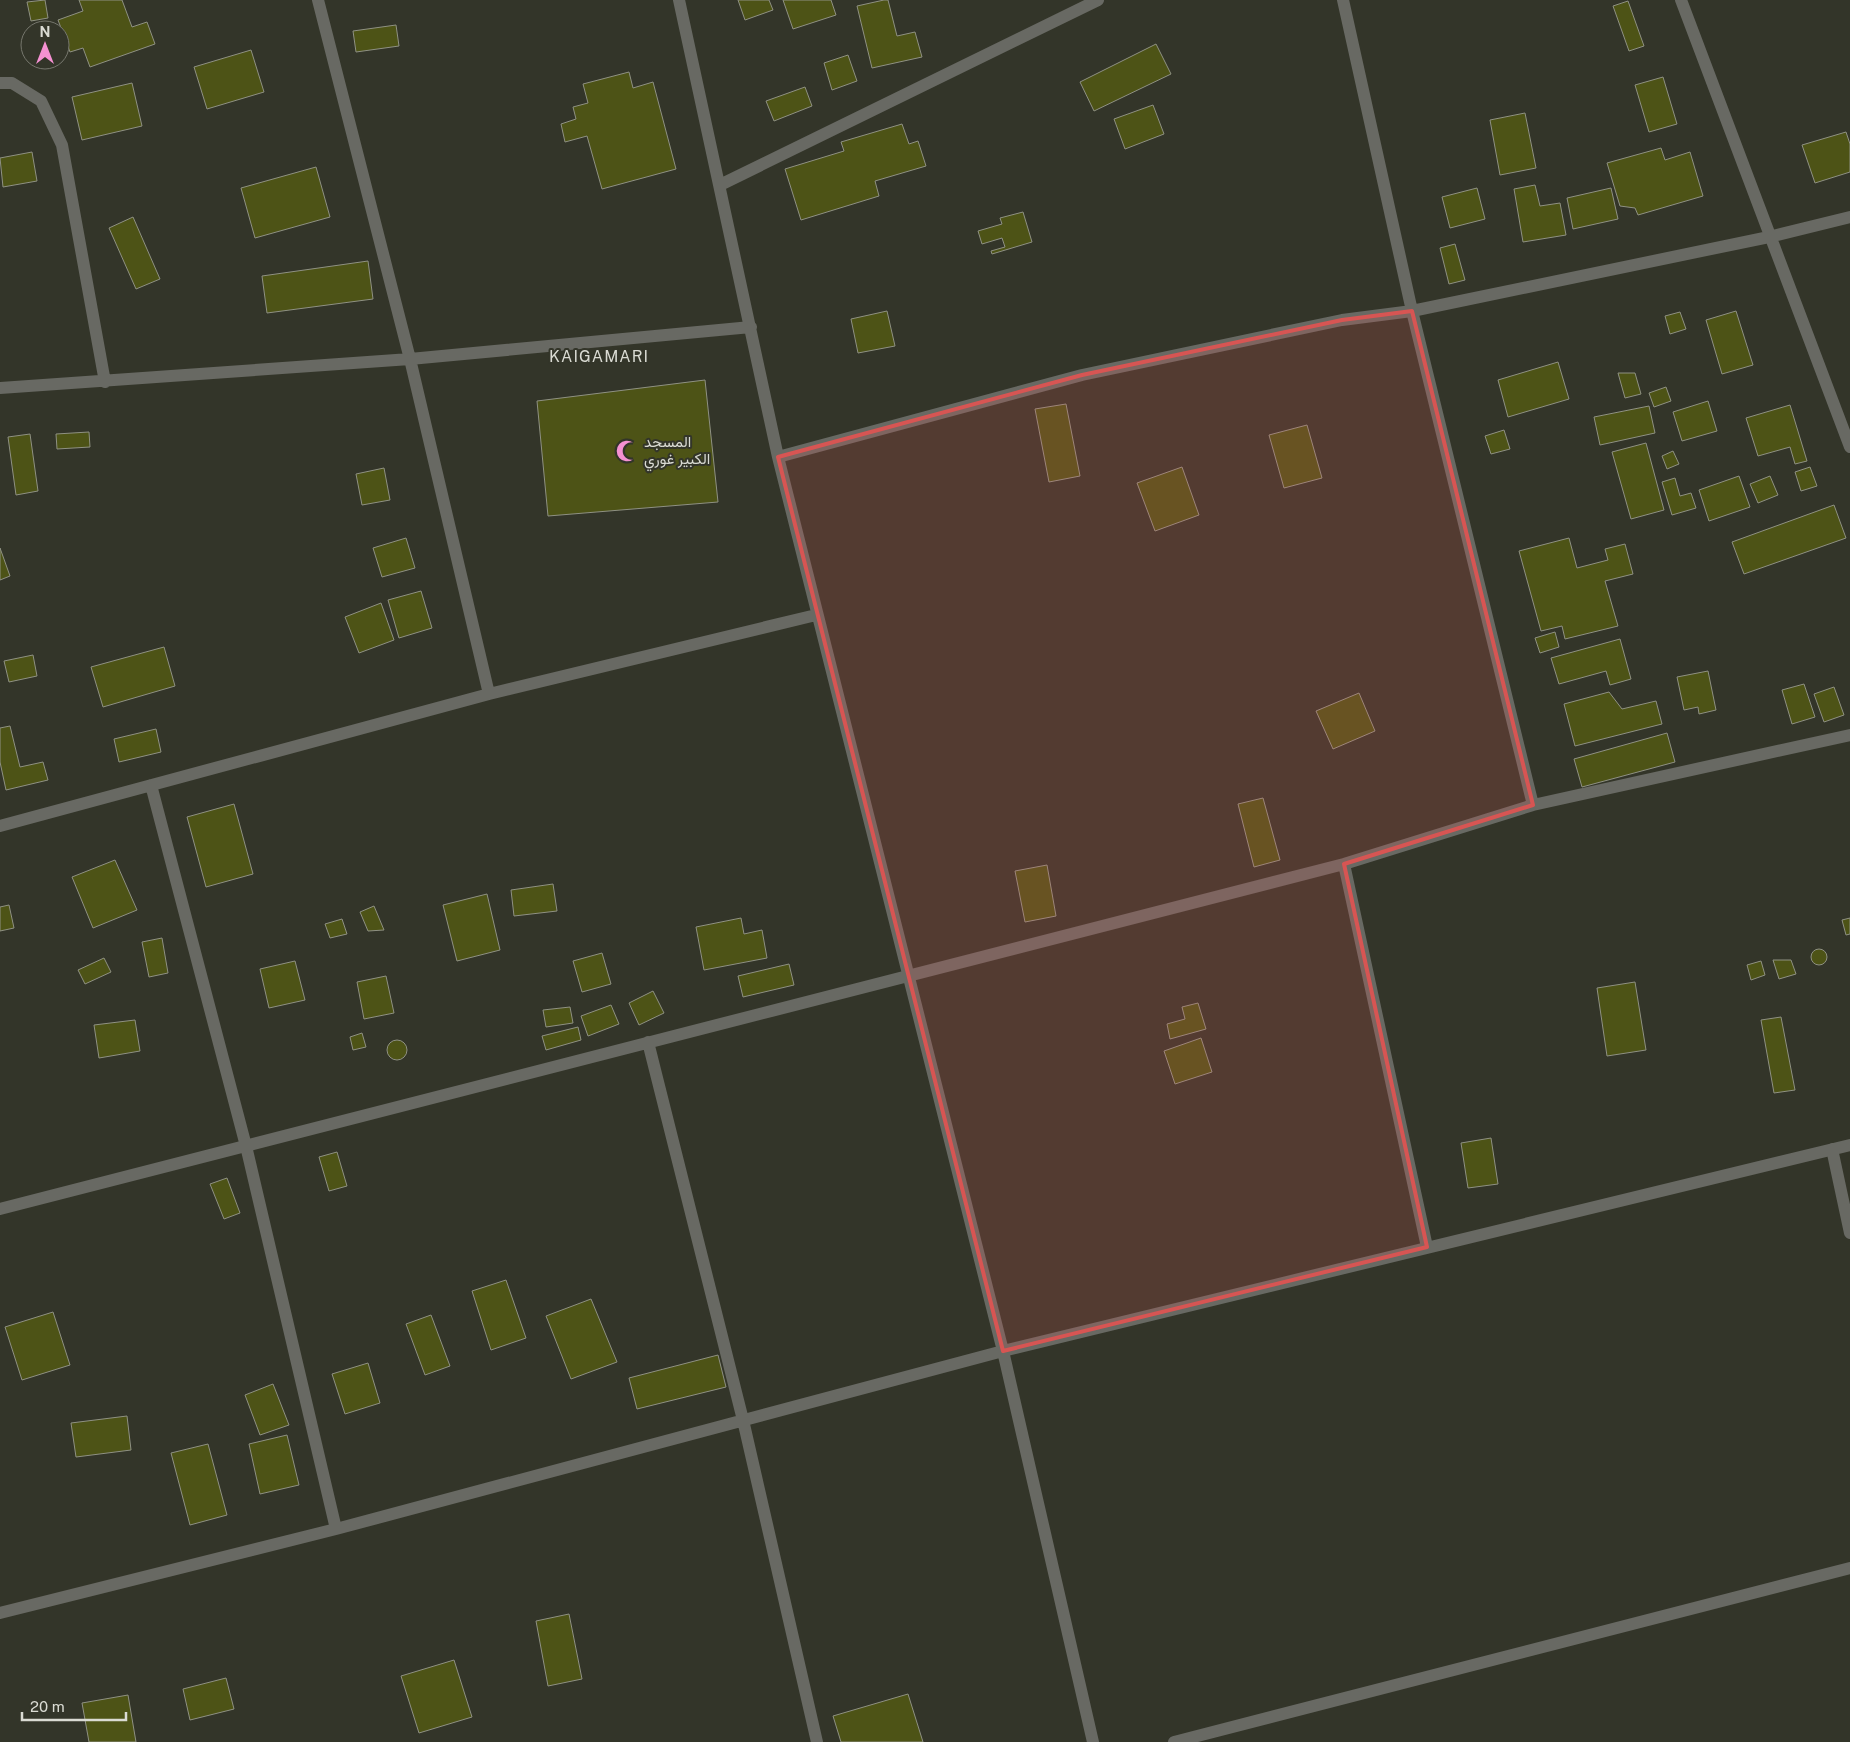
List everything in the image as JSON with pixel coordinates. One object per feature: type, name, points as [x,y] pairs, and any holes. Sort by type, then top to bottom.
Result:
[{"type":"street","points":[[318,0],[410,359],[489,694]]},
{"type":"street","points":[[680,0],[778,458],[816,615],[1003,1351],[1093,1742]]},
{"type":"street","points":[[720,185],[1098,0]]},
{"type":"street","points":[[1343,0],[1412,310],[1533,805]]},
{"type":"street","points":[[1680,0],[1850,447]]},
{"type":"street","points":[[0,83],[12,83],[41,101],[62,145],[105,382]]},
{"type":"street","points":[[778,458],[1082,375],[1332,322],[1412,310],[1769,236],[1850,217]]},
{"type":"street","points":[[0,388],[410,359],[751,327]]},
{"type":"street","points":[[0,826],[489,694],[816,615]]},
{"type":"street","points":[[0,1209],[1344,864],[1533,805],[1850,735]]},
{"type":"street","points":[[151,785],[246,1146],[336,1529]]},
{"type":"street","points":[[1344,864],[1427,1247]]},
{"type":"street","points":[[648,1042],[743,1420],[818,1742]]},
{"type":"street","points":[[0,1613],[336,1529],[1003,1351],[1850,1145]]},
{"type":"street","points":[[1832,1149],[1850,1234]]},
{"type":"street","points":[[1174,1742],[1850,1568]]},
{"type":"highlighted area","points":[[1412,311],[1533,805],[1344,864],[1427,1247],[1003,1351],[778,457],[1082,375],[1342,320]]},
{"type":"building","points":[[45,0],[48,18],[31,20],[27,2]]},
{"type":"building","points":[[79,0],[122,0],[132,27],[147,22],[155,44],[90,67],[83,48],[70,52],[70,20],[58,20],[83,11]]},
{"type":"building","points":[[738,0],[769,0],[773,10],[745,20]]},
{"type":"building","points":[[783,0],[831,0],[836,15],[793,29]]},
{"type":"building","points":[[888,0],[897,36],[915,32],[922,57],[872,68],[857,6]]},
{"type":"building","points":[[1628,1],[1644,46],[1629,51],[1613,6]]},
{"type":"building","points":[[396,25],[399,46],[356,52],[353,31]]},
{"type":"building","points":[[1156,44],[1171,74],[1094,111],[1080,82]]},
{"type":"building","points":[[251,50],[264,92],[207,109],[194,67]]},
{"type":"building","points":[[848,55],[857,81],[832,90],[824,63]]},
{"type":"building","points":[[629,72],[633,88],[653,82],[676,169],[602,189],[587,136],[565,142],[561,124],[576,119],[573,107],[588,103],[583,84]]},
{"type":"building","points":[[1663,77],[1677,124],[1649,132],[1635,85]]},
{"type":"building","points":[[132,83],[142,126],[82,140],[72,97]]},
{"type":"building","points":[[805,87],[812,106],[774,121],[766,101]]},
{"type":"building","points":[[1153,105],[1164,134],[1125,149],[1114,119]]},
{"type":"building","points":[[1525,113],[1536,168],[1500,175],[1490,120]]},
{"type":"building","points":[[902,124],[909,144],[918,141],[926,166],[875,181],[879,196],[801,220],[785,169],[844,151],[841,142]]},
{"type":"building","points":[[1846,132],[1850,144],[1850,172],[1815,183],[1802,145]]},
{"type":"building","points":[[1661,148],[1665,160],[1690,152],[1703,196],[1638,215],[1635,208],[1620,206],[1607,163]]},
{"type":"building","points":[[32,152],[37,181],[3,187],[0,158]]},
{"type":"building","points":[[316,167],[330,217],[255,238],[241,188]]},
{"type":"building","points":[[1535,185],[1540,206],[1560,203],[1566,235],[1523,242],[1514,189]]},
{"type":"building","points":[[1477,188],[1485,219],[1450,228],[1442,197]]},
{"type":"building","points":[[1611,188],[1618,219],[1573,229],[1567,198]]},
{"type":"building","points":[[1023,212],[1032,242],[992,254],[991,251],[1005,247],[1002,238],[982,244],[978,231],[1002,224],[1000,218]]},
{"type":"building","points":[[133,217],[160,279],[136,289],[109,228]]},
{"type":"building","points":[[1455,244],[1465,280],[1449,284],[1440,248]]},
{"type":"building","points":[[368,261],[373,299],[267,313],[262,276]]},
{"type":"building","points":[[887,311],[895,346],[858,353],[851,319]]},
{"type":"building","points":[[1736,311],[1753,365],[1722,374],[1706,320]]},
{"type":"building","points":[[1680,312],[1686,329],[1670,334],[1665,316]]},
{"type":"building","points":[[1558,362],[1569,399],[1508,417],[1498,380]]},
{"type":"building","points":[[1618,373],[1635,373],[1641,394],[1625,398]]},
{"type":"building","name":"المسجد الكبير غوري","points":[[705,380],[718,502],[548,516],[537,401]]},
{"type":"building","points":[[1666,387],[1671,401],[1654,407],[1649,393]]},
{"type":"building","points":[[1708,401],[1717,431],[1682,441],[1673,412]]},
{"type":"building","points":[[1066,404],[1080,476],[1049,482],[1035,409]]},
{"type":"building","points":[[1790,405],[1807,461],[1795,464],[1790,447],[1758,456],[1746,418]]},
{"type":"building","points":[[1649,406],[1655,433],[1600,445],[1594,417]]},
{"type":"building","points":[[1307,425],[1322,478],[1284,488],[1269,435]]},
{"type":"building","points":[[1504,430],[1510,449],[1491,454],[1485,436]]},
{"type":"building","points":[[89,432],[90,447],[57,449],[56,434]]},
{"type":"building","points":[[30,434],[38,491],[16,495],[8,437]]},
{"type":"building","points":[[1646,443],[1664,510],[1631,519],[1612,452]]},
{"type":"building","points":[[1673,451],[1679,464],[1667,469],[1662,456]]},
{"type":"building","points":[[1182,467],[1199,515],[1155,531],[1137,483]]},
{"type":"building","points":[[1810,467],[1817,486],[1801,491],[1795,472]]},
{"type":"building","points":[[384,468],[390,500],[362,505],[356,474]]},
{"type":"building","points":[[1739,476],[1750,507],[1709,521],[1699,490]]},
{"type":"building","points":[[1770,476],[1778,495],[1758,503],[1750,484]]},
{"type":"building","points":[[1675,478],[1680,496],[1691,493],[1696,508],[1672,515],[1662,482]]},
{"type":"building","points":[[1834,505],[1846,538],[1744,574],[1732,542]]},
{"type":"building","points":[[406,538],[415,568],[382,577],[373,548]]},
{"type":"building","points":[[1569,538],[1577,568],[1608,560],[1605,549],[1625,544],[1633,574],[1605,581],[1618,626],[1565,639],[1562,626],[1541,631],[1519,551]]},
{"type":"building","points":[[0,548],[10,576],[0,580]]},
{"type":"building","points":[[421,591],[432,628],[399,638],[388,600]]},
{"type":"building","points":[[381,603],[394,640],[359,653],[345,617]]},
{"type":"building","points":[[1555,632],[1559,647],[1540,653],[1535,638]]},
{"type":"building","points":[[1620,639],[1631,679],[1610,685],[1606,671],[1559,684],[1551,658]]},
{"type":"building","points":[[164,647],[175,686],[103,707],[91,667]]},
{"type":"building","points":[[33,655],[37,676],[9,682],[4,661]]},
{"type":"building","points":[[1708,671],[1716,710],[1699,714],[1698,707],[1684,710],[1677,677]]},
{"type":"building","points":[[1804,684],[1815,717],[1792,724],[1782,690]]},
{"type":"building","points":[[1834,687],[1844,715],[1824,722],[1814,694]]},
{"type":"building","points":[[1609,692],[1622,709],[1656,701],[1662,724],[1575,746],[1564,704]]},
{"type":"building","points":[[1359,693],[1375,731],[1333,749],[1316,711]]},
{"type":"building","points":[[10,726],[20,767],[43,762],[48,780],[6,790],[0,762],[0,728]]},
{"type":"building","points":[[156,729],[161,752],[119,762],[114,739]]},
{"type":"building","points":[[1667,733],[1675,762],[1582,787],[1574,759]]},
{"type":"building","points":[[1263,798],[1280,860],[1254,867],[1238,804]]},
{"type":"building","points":[[234,804],[253,874],[206,887],[187,817]]},
{"type":"building","points":[[115,860],[137,910],[93,928],[72,877]]},
{"type":"building","points":[[1047,865],[1056,916],[1025,922],[1015,871]]},
{"type":"building","points":[[553,884],[557,911],[514,916],[511,890]]},
{"type":"building","points":[[487,894],[500,950],[457,961],[443,905]]},
{"type":"building","points":[[9,905],[14,928],[0,931],[0,907]]},
{"type":"building","points":[[374,906],[384,930],[368,931],[360,912]]},
{"type":"building","points":[[741,918],[744,934],[762,930],[767,958],[704,970],[696,927]]},
{"type":"building","points":[[1850,918],[1850,934],[1846,935],[1842,920]]},
{"type":"building","points":[[342,919],[347,934],[330,938],[325,924]]},
{"type":"building","points":[[162,938],[168,973],[149,977],[142,942]]},
{"type":"building","points":[[1816,949],[1822,949],[1827,954],[1825,963],[1816,965],[1811,960],[1811,954]]},
{"type":"building","points":[[602,953],[611,984],[582,992],[573,961]]},
{"type":"building","points":[[104,958],[111,972],[85,984],[78,970]]},
{"type":"building","points":[[1773,960],[1791,960],[1796,974],[1779,979]]},
{"type":"building","points":[[295,961],[305,1000],[269,1008],[260,969]]},
{"type":"building","points":[[1761,961],[1765,975],[1751,980],[1747,965]]},
{"type":"building","points":[[789,964],[794,985],[743,997],[738,976]]},
{"type":"building","points":[[386,976],[394,1013],[364,1019],[357,982]]},
{"type":"building","points":[[1635,982],[1646,1050],[1607,1056],[1597,988]]},
{"type":"building","points":[[653,991],[664,1013],[639,1025],[629,1003]]},
{"type":"building","points":[[1198,1003],[1206,1029],[1170,1039],[1167,1024],[1185,1019],[1182,1007]]},
{"type":"building","points":[[611,1005],[619,1024],[588,1036],[581,1016]]},
{"type":"building","points":[[570,1007],[573,1023],[546,1027],[543,1010]]},
{"type":"building","points":[[1781,1017],[1795,1090],[1774,1093],[1761,1020]]},
{"type":"building","points":[[135,1020],[140,1051],[99,1058],[94,1025]]},
{"type":"building","points":[[578,1027],[581,1040],[546,1050],[542,1036]]},
{"type":"building","points":[[362,1033],[366,1047],[353,1050],[350,1037]]},
{"type":"building","points":[[1201,1038],[1212,1072],[1175,1084],[1164,1051]]},
{"type":"building","points":[[397,1040],[404,1043],[407,1050],[404,1057],[397,1060],[390,1057],[387,1050],[390,1043]]},
{"type":"building","points":[[1491,1138],[1498,1184],[1468,1188],[1461,1143]]},
{"type":"building","points":[[337,1152],[347,1186],[329,1191],[319,1157]]},
{"type":"building","points":[[227,1178],[240,1213],[224,1219],[210,1184]]},
{"type":"building","points":[[506,1280],[526,1338],[491,1350],[472,1291]]},
{"type":"building","points":[[591,1299],[617,1362],[571,1379],[546,1316]]},
{"type":"building","points":[[53,1312],[70,1365],[22,1380],[5,1327]]},
{"type":"building","points":[[431,1315],[450,1366],[425,1375],[406,1324]]},
{"type":"building","points":[[718,1355],[726,1387],[637,1409],[629,1378]]},
{"type":"building","points":[[368,1363],[380,1403],[345,1414],[332,1374]]},
{"type":"building","points":[[273,1384],[289,1425],[260,1435],[245,1395]]},
{"type":"building","points":[[127,1416],[131,1450],[76,1457],[71,1423]]},
{"type":"building","points":[[287,1435],[299,1485],[260,1494],[249,1444]]},
{"type":"building","points":[[208,1444],[227,1515],[190,1525],[171,1453]]},
{"type":"building","points":[[569,1614],[582,1679],[548,1686],[536,1621]]},
{"type":"building","points":[[454,1660],[472,1717],[419,1733],[401,1676]]},
{"type":"building","points":[[226,1678],[234,1709],[190,1720],[183,1689]]},
{"type":"building","points":[[908,1694],[923,1742],[841,1742],[833,1716]]},
{"type":"building","points":[[128,1695],[136,1742],[89,1742],[82,1703]]},
{"type":"place","name":"المسجد الكبير غوري","points":[[627,451]]},
{"type":"district","name":"KAIGAMARI","points":[[599,356]]}]
